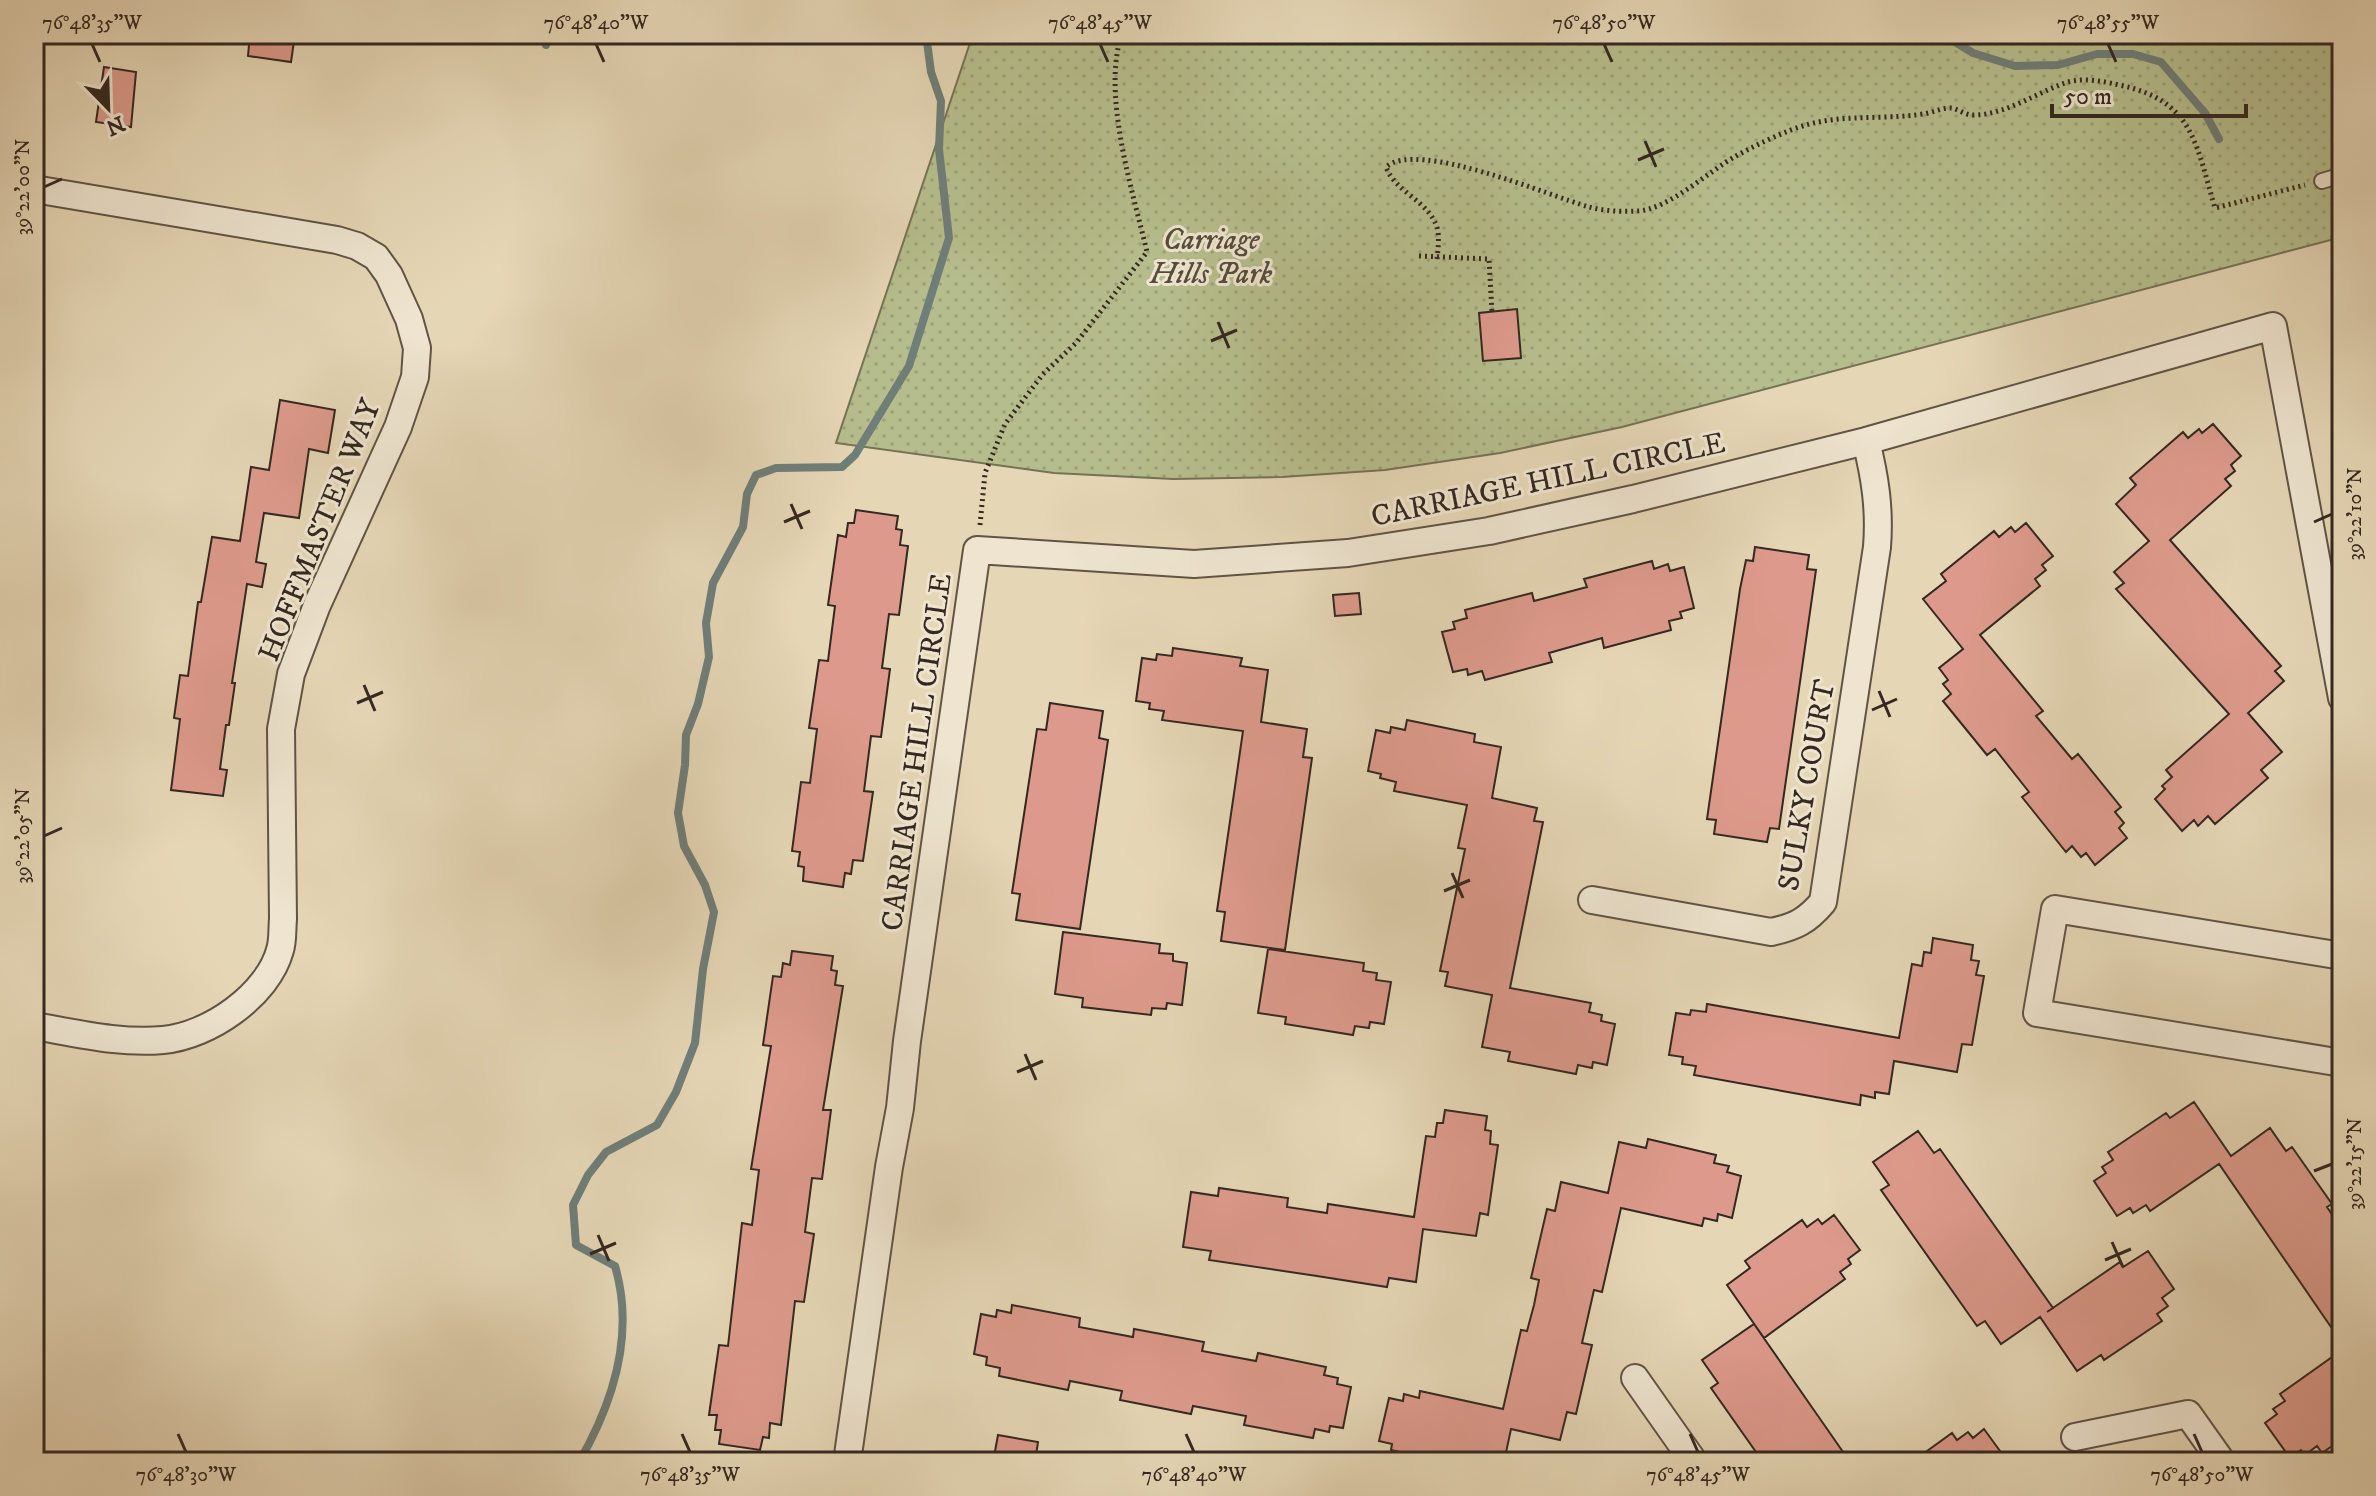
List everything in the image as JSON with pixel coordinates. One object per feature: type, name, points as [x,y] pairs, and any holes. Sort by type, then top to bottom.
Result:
[{"type":"street","name":"HOFFMASTER WAY","points":[[34,189],[337,240],[357,246],[376,257],[389,275],[409,319],[417,348],[415,377],[398,427],[317,605],[291,674],[281,729],[283,919],[280,950],[265,981],[236,1010],[207,1027],[165,1040],[117,1040],[34,1026]]},
{"type":"street","name":"CARRIAGE HILL CIRCLE","points":[[847,1462],[900,1108],[977,550],[1194,564],[1348,553],[1489,531],[1866,441],[2273,326],[2342,698]]},
{"type":"street","name":"SULKY COURT","points":[[1592,900],[1771,932],[1794,927],[1810,917],[1823,902],[1877,547],[1878,490],[1866,441]]},
{"type":"street","points":[[2342,956],[2055,909],[2037,1013],[2342,1063]]},
{"type":"street","points":[[1635,1378],[1694,1462]]},
{"type":"street","points":[[2075,1437],[2188,1414],[2222,1462]]},
{"type":"lane","points":[[2322,181],[2342,175]]},
{"type":"path","points":[[977,550],[985,473],[1005,424],[1043,374],[1076,343],[1147,252],[1120,135],[1115,74],[1122,34]]},
{"type":"path","points":[[1437,259],[1438,231],[1430,213],[1389,176],[1386,167],[1393,161],[1409,158],[1484,170],[1592,208],[1646,211],[1737,156],[1792,130],[1829,118],[1923,114],[1950,107],[1971,116],[1993,114],[2069,82],[2098,80],[2133,88],[2164,101],[2182,116],[2196,144],[2215,208],[2322,181]]},
{"type":"path","points":[[1419,256],[1489,259],[1492,312]]},
{"type":"green space","name":"Carriage Hills Park","points":[[973,34],[2342,34],[2342,237],[1622,427],[1500,453],[1385,470],[1282,477],[1173,479],[1054,473],[836,443]]},
{"type":"building","points":[[250,34],[295,34],[291,62],[248,56]]},
{"type":"building","points":[[104,67],[136,72],[131,127],[96,122]]},
{"type":"building","points":[[1517,309],[1521,358],[1483,361],[1479,313]]},
{"type":"building","points":[[280,400],[335,410],[328,453],[309,449],[299,518],[264,513],[256,562],[266,564],[262,587],[247,584],[229,725],[226,725],[220,769],[227,770],[223,796],[171,790],[180,719],[174,718],[180,675],[188,676],[198,602],[201,602],[212,537],[240,541],[251,467],[269,470]]},
{"type":"building","points":[[2213,424],[2241,456],[2231,465],[2235,471],[2225,479],[2231,486],[2170,540],[2281,666],[2275,671],[2284,681],[2248,713],[2282,752],[2261,770],[2268,778],[2215,824],[2208,816],[2198,826],[2194,820],[2182,831],[2155,799],[2165,789],[2162,786],[2172,777],[2166,770],[2229,714],[2116,589],[2124,583],[2114,572],[2149,541],[2116,504],[2136,485],[2130,478],[2183,432],[2188,438],[2199,429],[2202,433]]},
{"type":"building","points":[[856,510],[898,516],[896,529],[902,530],[900,545],[908,546],[899,615],[889,614],[882,668],[890,669],[881,737],[871,736],[864,791],[873,792],[863,861],[853,860],[851,874],[845,873],[843,887],[803,881],[804,867],[798,866],[800,852],[792,851],[801,782],[810,783],[817,729],[809,728],[819,660],[828,661],[835,606],[828,605],[838,535],[846,537],[848,523],[854,523]]},
{"type":"building","points":[[2026,523],[2053,556],[2042,565],[2046,570],[2035,579],[2040,586],[1980,635],[2043,711],[2036,716],[2072,759],[2078,754],[2121,807],[2115,812],[2124,823],[2119,828],[2127,838],[2095,865],[2086,853],[2081,857],[2072,846],[2066,852],[2022,797],[2029,792],[1995,749],[1987,755],[1943,701],[1951,694],[1943,684],[1948,680],[1939,668],[1963,649],[1923,599],[1946,581],[1941,574],[1994,531],[1999,537],[2011,527],[2015,532]]},
{"type":"building","points":[[1755,547],[1809,555],[1807,569],[1816,570],[1779,829],[1770,828],[1767,842],[1714,834],[1716,820],[1707,819],[1740,589],[1746,560],[1753,561]]},
{"type":"building","points":[[1652,561],[1654,569],[1668,564],[1670,571],[1684,567],[1694,608],[1680,612],[1682,618],[1669,621],[1671,630],[1604,648],[1602,638],[1549,653],[1552,662],[1485,680],[1482,671],[1468,675],[1467,669],[1453,672],[1442,632],[1455,629],[1453,622],[1467,618],[1465,610],[1532,593],[1534,601],[1587,587],[1584,579]]},
{"type":"building","points":[[1359,593],[1361,614],[1335,616],[1333,595]]},
{"type":"building","points":[[1173,648],[1242,658],[1240,666],[1268,670],[1261,722],[1307,729],[1303,757],[1312,758],[1285,950],[1221,941],[1225,912],[1217,911],[1243,731],[1162,720],[1164,711],[1149,709],[1150,703],[1136,701],[1142,658],[1156,660],[1157,654],[1172,656]]},
{"type":"building","points":[[1050,703],[1103,711],[1099,738],[1108,740],[1080,929],[1016,920],[1020,894],[1012,893],[1037,729],[1046,730]]},
{"type":"building","points":[[1407,720],[1475,734],[1474,742],[1501,747],[1492,798],[1537,808],[1534,821],[1543,822],[1510,988],[1591,1003],[1589,1012],[1602,1015],[1601,1021],[1615,1024],[1607,1065],[1593,1062],[1592,1068],[1578,1065],[1576,1074],[1508,1061],[1510,1052],[1482,1047],[1492,995],[1445,986],[1448,972],[1440,971],[1465,849],[1458,848],[1467,805],[1394,791],[1396,782],[1368,771],[1376,730],[1390,733],[1391,727],[1405,730]]},
{"type":"building","points":[[1063,932],[1160,944],[1159,953],[1173,954],[1173,961],[1187,963],[1182,1005],[1167,1003],[1166,1009],[1152,1008],[1151,1015],[1082,1007],[1083,998],[1055,994]]},
{"type":"building","points":[[1933,938],[1973,945],[1971,960],[1979,961],[1976,975],[1984,976],[1972,1045],[1962,1044],[1957,1072],[1894,1061],[1889,1094],[1875,1092],[1875,1098],[1861,1095],[1860,1105],[1694,1075],[1696,1066],[1682,1064],[1683,1057],[1669,1055],[1676,1013],[1690,1015],[1691,1010],[1706,1012],[1707,1004],[1899,1038],[1912,964],[1922,966],[1924,952],[1931,953]]},
{"type":"building","points":[[1268,949],[1364,963],[1363,971],[1377,973],[1376,980],[1391,982],[1384,1024],[1370,1022],[1369,1028],[1355,1026],[1353,1035],[1285,1024],[1286,1017],[1258,1013]]},
{"type":"building","points":[[792,951],[833,956],[831,970],[837,971],[835,985],[843,986],[823,1110],[831,1110],[822,1179],[812,1178],[805,1232],[814,1234],[804,1302],[795,1301],[781,1425],[770,1423],[769,1438],[763,1437],[760,1450],[719,1444],[721,1430],[715,1430],[717,1415],[709,1415],[719,1345],[728,1346],[742,1223],[752,1225],[759,1170],[751,1169],[771,1046],[763,1045],[773,976],[781,977],[783,963],[790,965]]},
{"type":"building","points":[[2194,1102],[2231,1156],[2270,1128],[2286,1151],[2292,1147],[2332,1204],[2327,1207],[2342,1229],[2342,1343],[2219,1164],[2150,1211],[2146,1205],[2133,1213],[2130,1208],[2117,1216],[2094,1181],[2106,1173],[2102,1167],[2113,1160],[2108,1152],[2166,1113],[2170,1118]]},
{"type":"building","points":[[1445,1110],[1487,1116],[1485,1130],[1491,1131],[1490,1144],[1498,1145],[1488,1215],[1480,1213],[1476,1236],[1423,1229],[1416,1282],[1389,1278],[1387,1287],[1209,1260],[1211,1251],[1183,1247],[1191,1192],[1218,1196],[1219,1188],[1288,1198],[1287,1207],[1327,1213],[1328,1204],[1414,1217],[1426,1136],[1435,1137],[1437,1123],[1443,1123]]},
{"type":"building","points":[[1918,1131],[1934,1153],[1940,1149],[2053,1308],[2120,1262],[2123,1267],[2148,1251],[2174,1289],[2162,1298],[2168,1306],[2157,1314],[2162,1321],[2104,1360],[2101,1355],[2077,1371],[2040,1317],[2001,1344],[1985,1321],[1977,1326],[1881,1190],[1889,1185],[1873,1162]]},
{"type":"building","points":[[1648,1139],[1716,1155],[1714,1163],[1729,1166],[1727,1172],[1741,1176],[1732,1218],[1718,1214],[1717,1221],[1704,1218],[1702,1226],[1621,1208],[1602,1292],[1594,1290],[1582,1343],[1592,1345],[1576,1414],[1567,1412],[1560,1440],[1511,1429],[1504,1462],[1403,1462],[1405,1453],[1391,1450],[1392,1444],[1379,1441],[1389,1398],[1403,1401],[1404,1394],[1419,1398],[1420,1391],[1503,1409],[1521,1330],[1527,1331],[1534,1305],[1539,1280],[1531,1278],[1547,1209],[1555,1211],[1561,1182],[1608,1193],[1619,1142],[1646,1148]]},
{"type":"building","points":[[1834,1215],[1860,1250],[1848,1259],[1851,1264],[1840,1272],[1845,1279],[1764,1338],[1727,1285],[1750,1268],[1745,1261],[1802,1220],[1807,1227],[1818,1219],[1822,1224]]},
{"type":"building","points":[[1012,1305],[1080,1318],[1079,1327],[1133,1337],[1134,1329],[1204,1342],[1202,1351],[1256,1361],[1258,1353],[1326,1367],[1324,1375],[1338,1378],[1337,1384],[1351,1387],[1343,1428],[1330,1426],[1329,1432],[1315,1429],[1313,1438],[1244,1425],[1246,1416],[1193,1406],[1191,1414],[1120,1400],[1122,1391],[1070,1381],[1068,1390],[999,1376],[1000,1368],[986,1365],[987,1357],[974,1354],[981,1314],[996,1317],[997,1310],[1011,1313]]},
{"type":"building","points":[[1754,1324],[1850,1462],[1763,1462],[1711,1388],[1718,1383],[1702,1360]]},
{"type":"building","points":[[2342,1350],[2342,1439],[2322,1453],[2317,1446],[2305,1455],[2301,1450],[2290,1458],[2265,1423],[2277,1414],[2273,1409],[2285,1401],[2280,1394]]},
{"type":"building","points":[[1984,1429],[2008,1462],[1912,1462],[1952,1433],[1957,1440],[1968,1432],[1973,1438]]},
{"type":"building","points":[[998,1435],[1038,1442],[1035,1462],[993,1462]]},
{"type":"waterway","points":[[546,45],[547,34]]},
{"type":"waterway","points":[[579,1462],[611,1392],[623,1317],[615,1266],[576,1245],[573,1205],[588,1175],[606,1152],[657,1125],[676,1092],[695,1043],[703,969],[714,912],[705,885],[684,846],[678,813],[686,735],[698,704],[709,657],[706,623],[713,583],[743,527],[747,494],[756,475],[776,468],[842,467],[855,455],[909,366],[949,238],[939,149],[941,101],[931,72],[926,34]]},
{"type":"waterway","points":[[1942,34],[1973,53],[2015,66],[2058,65],[2097,54],[2133,54],[2161,62],[2205,113],[2219,139]]}]
